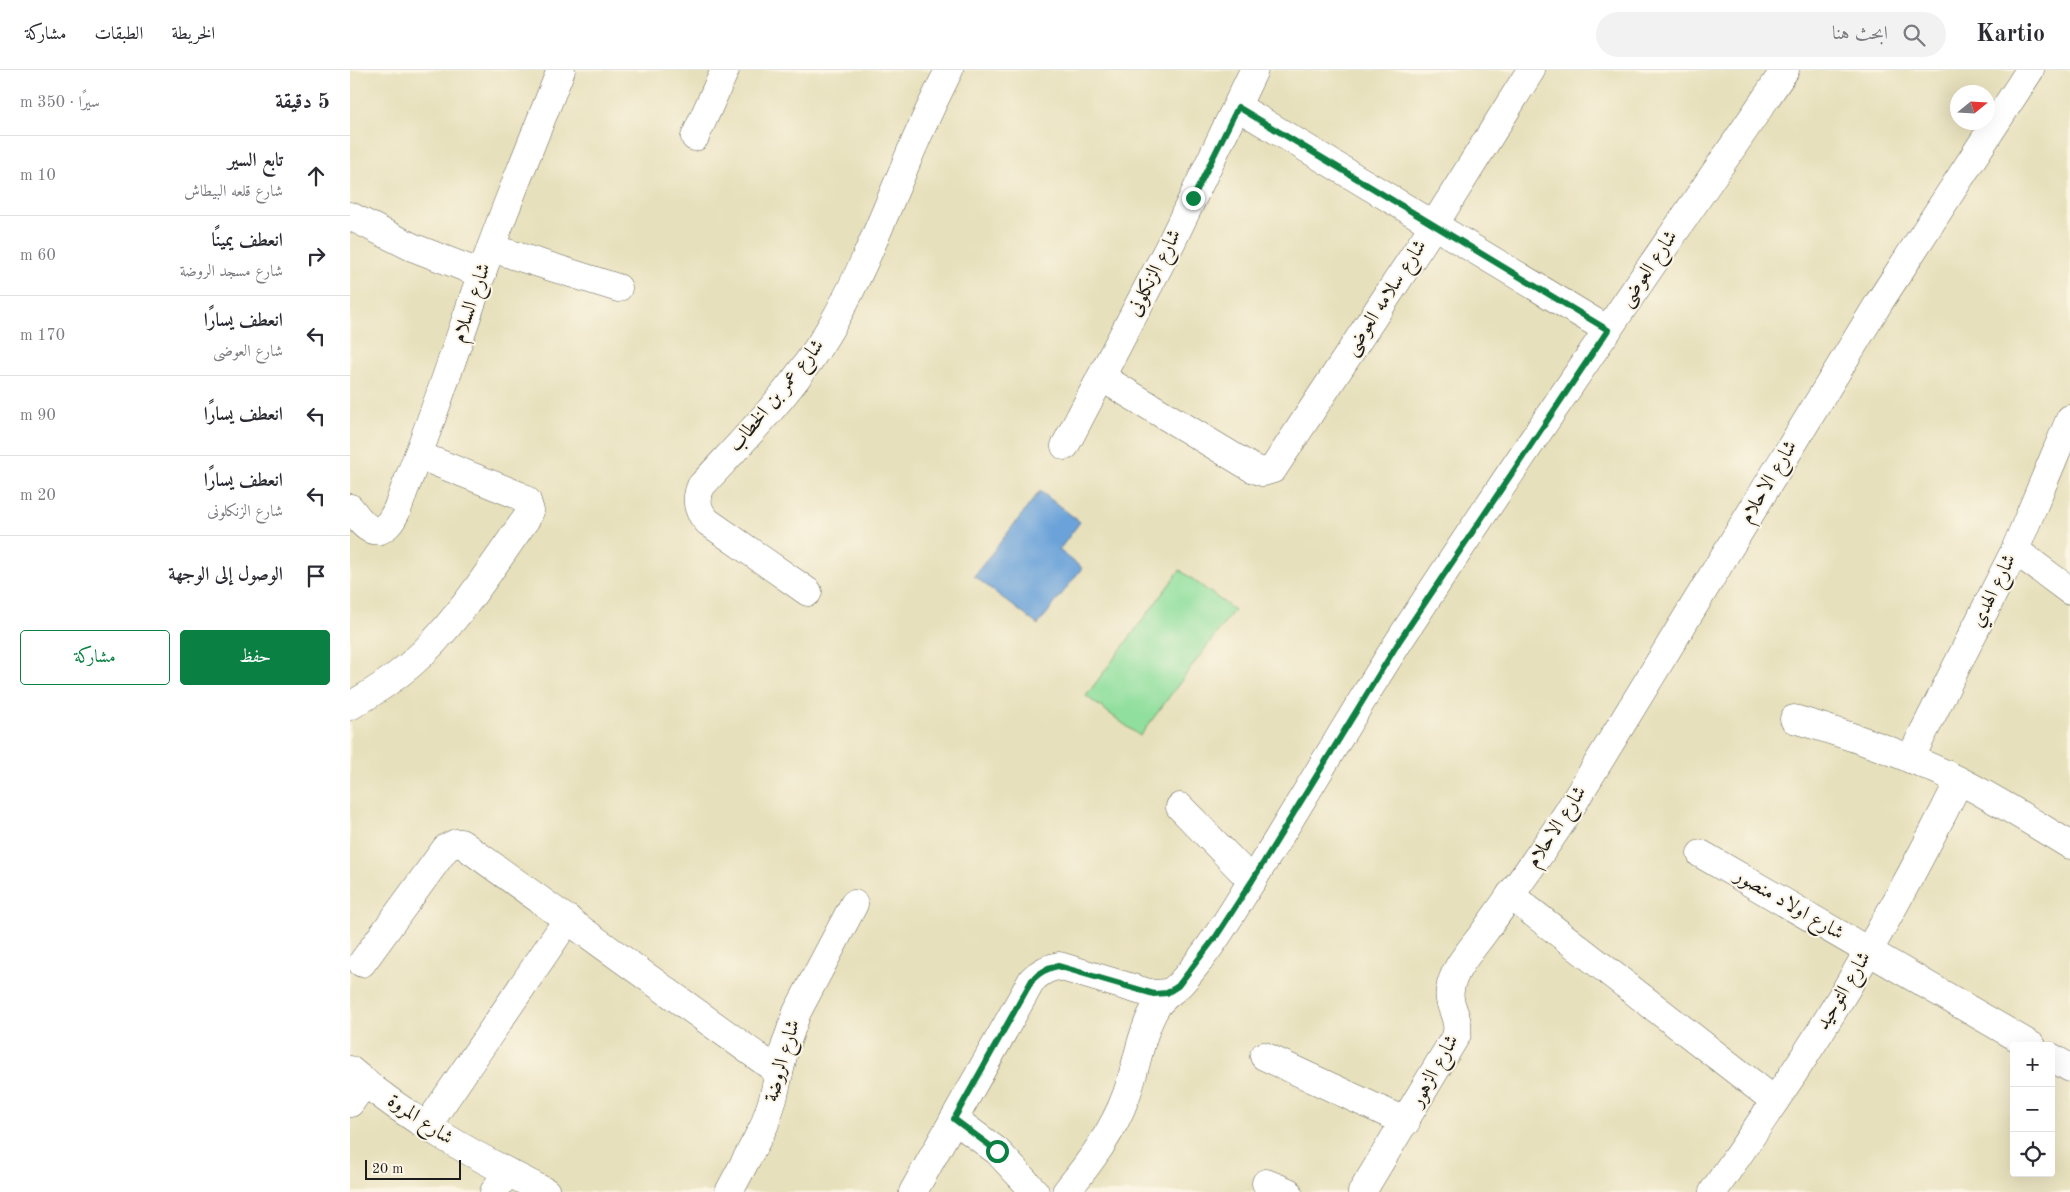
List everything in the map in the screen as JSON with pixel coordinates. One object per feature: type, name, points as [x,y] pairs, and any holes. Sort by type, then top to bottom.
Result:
[{"type":"street","name":"شارع السلام","points":[[350,508],[369,529],[377,531],[385,527],[390,521],[418,455],[491,248],[561,70]]},
{"type":"street","points":[[695,137],[726,70]]},
{"type":"street","name":"شارع عمر بن الخطاب","points":[[808,592],[708,522],[699,509],[698,494],[701,486],[804,367],[832,326],[855,284],[905,165],[949,70]]},
{"type":"street","name":"شارع الزنكلونى","points":[[1065,446],[1172,241],[1238,107],[1254,70]]},
{"type":"street","name":"شارع سلامه العوضى","points":[[1101,377],[1258,471],[1268,471],[1277,465],[1434,225],[1531,70]]},
{"type":"street","name":"شارع العوضى","points":[[1066,1192],[1093,1158],[1125,1101],[1149,1022],[1157,1007],[1167,993],[1178,986],[1217,935],[1400,640],[1785,70]]},
{"type":"street","name":"شارع الاحلام","points":[[1510,895],[1568,812],[1880,301],[2030,70]]},
{"type":"street","points":[[1238,107],[1608,330]]},
{"type":"street","points":[[350,216],[412,247],[482,274]]},
{"type":"street","points":[[491,248],[618,288]]},
{"type":"street","name":"شارع الهدي","points":[[1910,759],[2015,550],[2070,419]]},
{"type":"street","points":[[350,706],[384,686],[435,641],[465,604],[530,511],[527,501],[518,495],[418,455]]},
{"type":"street","points":[[2015,550],[2070,591]]},
{"type":"street","points":[[1794,719],[1838,732],[1910,759],[1959,781],[2070,845]]},
{"type":"street","name":"شارع التوحيد","points":[[1713,1192],[1827,1021],[1869,951],[1915,870],[1959,781]]},
{"type":"street","points":[[1180,807],[1252,881]]},
{"type":"street","points":[[362,963],[443,852],[456,843],[466,845],[780,1072]]},
{"type":"street","name":"شارع اولاد منصور","points":[[1701,854],[2025,1042]]},
{"type":"street","points":[[1510,895],[1775,1101]]},
{"type":"street","name":"شارع الزهور","points":[[1362,1192],[1406,1122],[1457,1034],[1459,1024],[1450,1000],[1450,991],[1458,970],[1510,895]]},
{"type":"street","name":"شارع الروضة","points":[[729,1192],[764,1126],[773,1099],[785,1047],[797,1012],[854,904]]},
{"type":"street","points":[[427,1126],[568,920]]},
{"type":"street","points":[[913,1192],[1032,980],[1039,973],[1048,968],[1058,966],[1148,993],[1167,993]]},
{"type":"street","points":[[1264,1056],[1406,1122]]},
{"type":"street","points":[[2055,1059],[2070,1068]]},
{"type":"street","name":"شارع المروة","points":[[355,1085],[427,1126],[501,1182],[546,1192]]},
{"type":"street","points":[[954,1119],[997,1151],[1035,1192]]},
{"type":"green space","points":[[1180,570],[1234,610],[1140,736],[1086,696]]},
{"type":"water","points":[[1040,491],[1080,522],[1059,550],[1082,568],[1038,625],[974,576]]},
{"type":"route","points":[[997,1151],[954,1119],[1032,980],[1048,968],[1058,966],[1154,994],[1167,993],[1178,986],[1217,935],[1400,640],[1608,330],[1238,107],[1193,198]]}]
